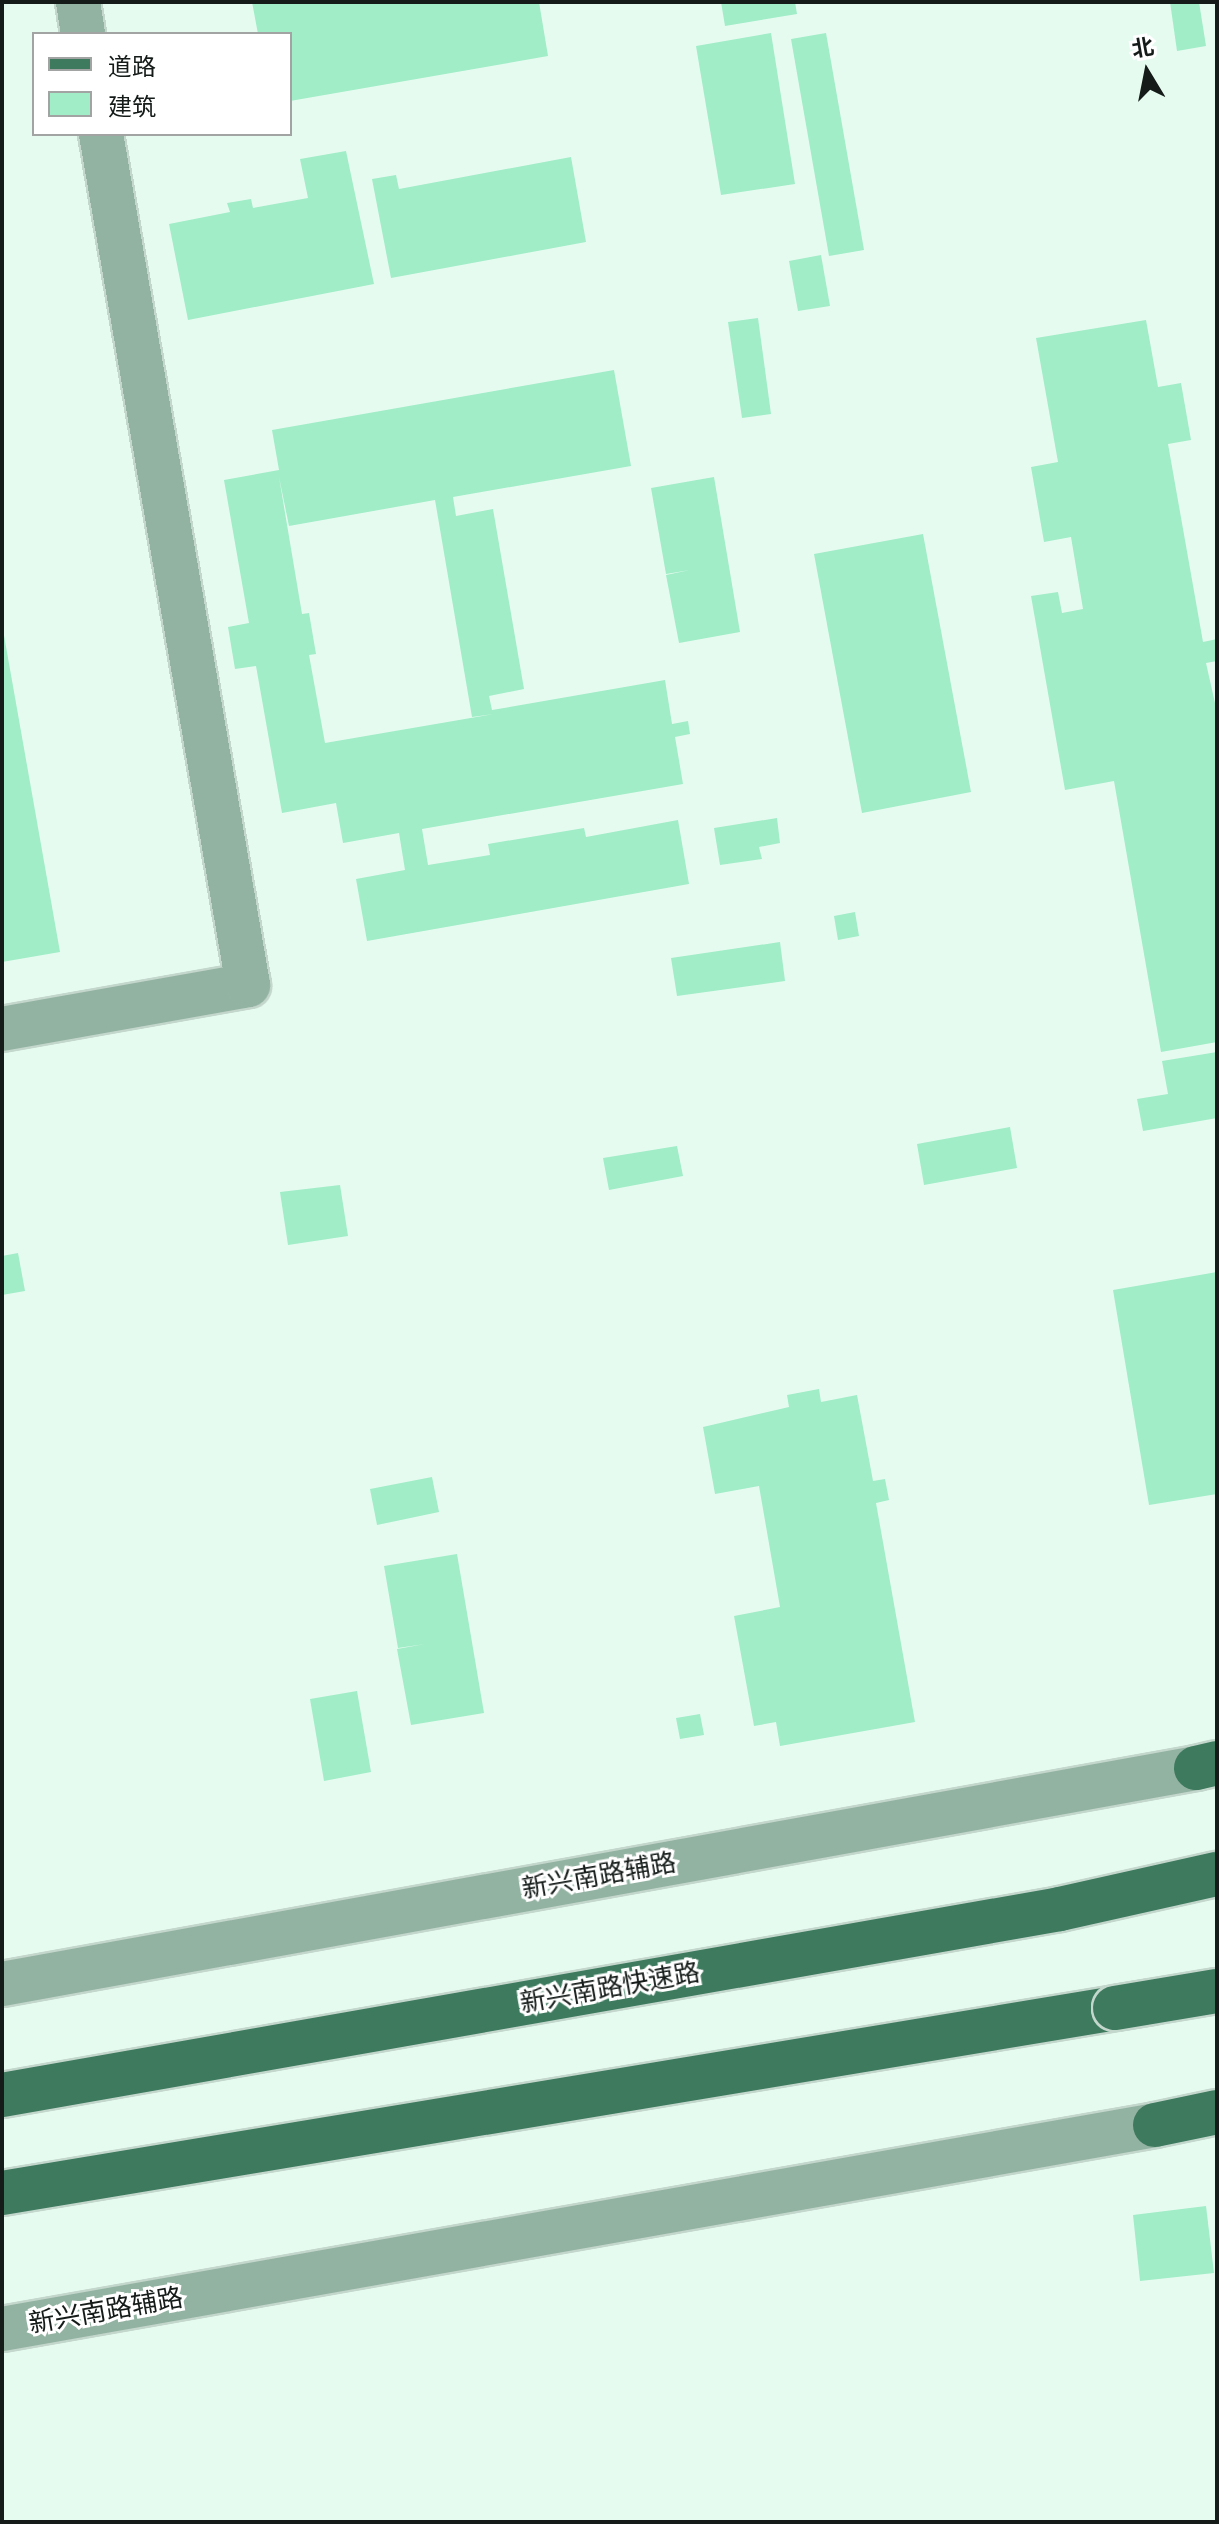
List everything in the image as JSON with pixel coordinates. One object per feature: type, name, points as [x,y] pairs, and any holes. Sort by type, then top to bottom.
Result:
[{"type":"main road","name":"新兴南路快速路","points":[[2,2095],[1060,1909],[1217,1874]]},
{"type":"main road","points":[[1060,1909],[1217,1890]]},
{"type":"main road","points":[[2,2193],[1217,1991]]},
{"type":"main road","points":[[1115,2008],[1217,2000]]},
{"type":"main road","points":[[1155,2125],[1217,2112]]},
{"type":"main road","points":[[1155,2125],[1217,2119]]},
{"type":"street","points":[[78,2],[83,32]]},
{"type":"street","points":[[2,1029],[248,985],[101,136]]},
{"type":"street","name":"新兴南路辅路","points":[[2,1984],[1210,1766]]},
{"type":"street","name":"新兴南路辅路","points":[[2,2329],[1155,2125]]},
{"type":"building","points":[[252,2],[539,2],[548,56],[292,101],[292,32],[258,32]]},
{"type":"building","points":[[721,2],[795,2],[797,14],[725,26]]},
{"type":"building","points":[[1170,2],[1199,2],[1206,46],[1177,51]]},
{"type":"building","points":[[771,33],[795,184],[721,195],[696,46]]},
{"type":"building","points":[[826,33],[864,250],[829,256],[791,39]]},
{"type":"building","points":[[346,151],[374,284],[188,320],[169,224],[230,212],[227,203],[251,199],[253,208],[308,198],[300,159]]},
{"type":"building","points":[[571,157],[586,242],[391,278],[372,179],[396,175],[399,189]]},
{"type":"building","points":[[821,255],[830,306],[798,311],[789,261]]},
{"type":"building","points":[[758,318],[771,414],[742,418],[728,322]]},
{"type":"building","points":[[1146,320],[1158,387],[1181,383],[1191,440],[1168,444],[1203,642],[1217,639],[1217,661],[1206,663],[1217,712],[1217,1042],[1161,1052],[1114,781],[1065,790],[1031,596],[1058,592],[1062,613],[1083,609],[1071,537],[1044,542],[1031,467],[1058,462],[1036,338]]},
{"type":"building","points":[[614,370],[631,466],[453,497],[456,516],[493,509],[524,689],[489,696],[492,710],[665,680],[672,724],[688,721],[690,734],[675,737],[683,784],[422,829],[428,865],[490,855],[488,844],[584,828],[586,837],[678,820],[689,884],[367,941],[356,879],[405,870],[399,833],[343,843],[336,803],[282,813],[256,666],[235,669],[228,627],[249,623],[224,480],[279,470],[272,430]],"holes":[[[279,477],[289,526],[435,500],[472,717],[494,714],[325,743],[309,655],[316,654],[309,613],[302,614]]]},
{"type":"building","points":[[714,477],[740,632],[679,643],[666,575],[690,570],[666,574],[651,488]]},
{"type":"building","points":[[923,534],[971,792],[862,813],[814,554]]},
{"type":"building","points":[[2,624],[60,952],[2,962]]},
{"type":"building","points":[[777,818],[780,843],[759,847],[762,859],[720,865],[714,828]]},
{"type":"building","points":[[855,912],[859,936],[838,940],[834,916]]},
{"type":"building","points":[[780,942],[785,981],[677,996],[671,958]]},
{"type":"building","points":[[1217,1052],[1217,1118],[1143,1131],[1137,1099],[1168,1094],[1162,1061]]},
{"type":"building","points":[[1010,1127],[1017,1168],[924,1185],[917,1144]]},
{"type":"building","points":[[677,1146],[683,1176],[609,1190],[603,1158]]},
{"type":"building","points":[[340,1185],[348,1236],[288,1245],[280,1192]]},
{"type":"building","points":[[18,1253],[25,1291],[2,1295],[2,1256]]},
{"type":"building","points":[[1217,1272],[1217,1494],[1149,1505],[1113,1290]]},
{"type":"building","points":[[819,1389],[821,1402],[857,1395],[873,1481],[885,1479],[889,1500],[876,1503],[915,1722],[780,1746],[776,1722],[754,1726],[734,1616],[780,1607],[759,1486],[715,1494],[703,1427],[789,1407],[787,1395]]},
{"type":"building","points":[[432,1477],[439,1512],[377,1525],[370,1489]]},
{"type":"building","points":[[457,1554],[484,1713],[411,1725],[397,1649],[425,1644],[398,1648],[384,1566]]},
{"type":"building","points":[[357,1691],[371,1772],[324,1781],[310,1699]]},
{"type":"building","points":[[700,1714],[704,1735],[680,1739],[676,1718]]},
{"type":"building","points":[[1206,2206],[1214,2273],[1140,2281],[1133,2215]]}]
